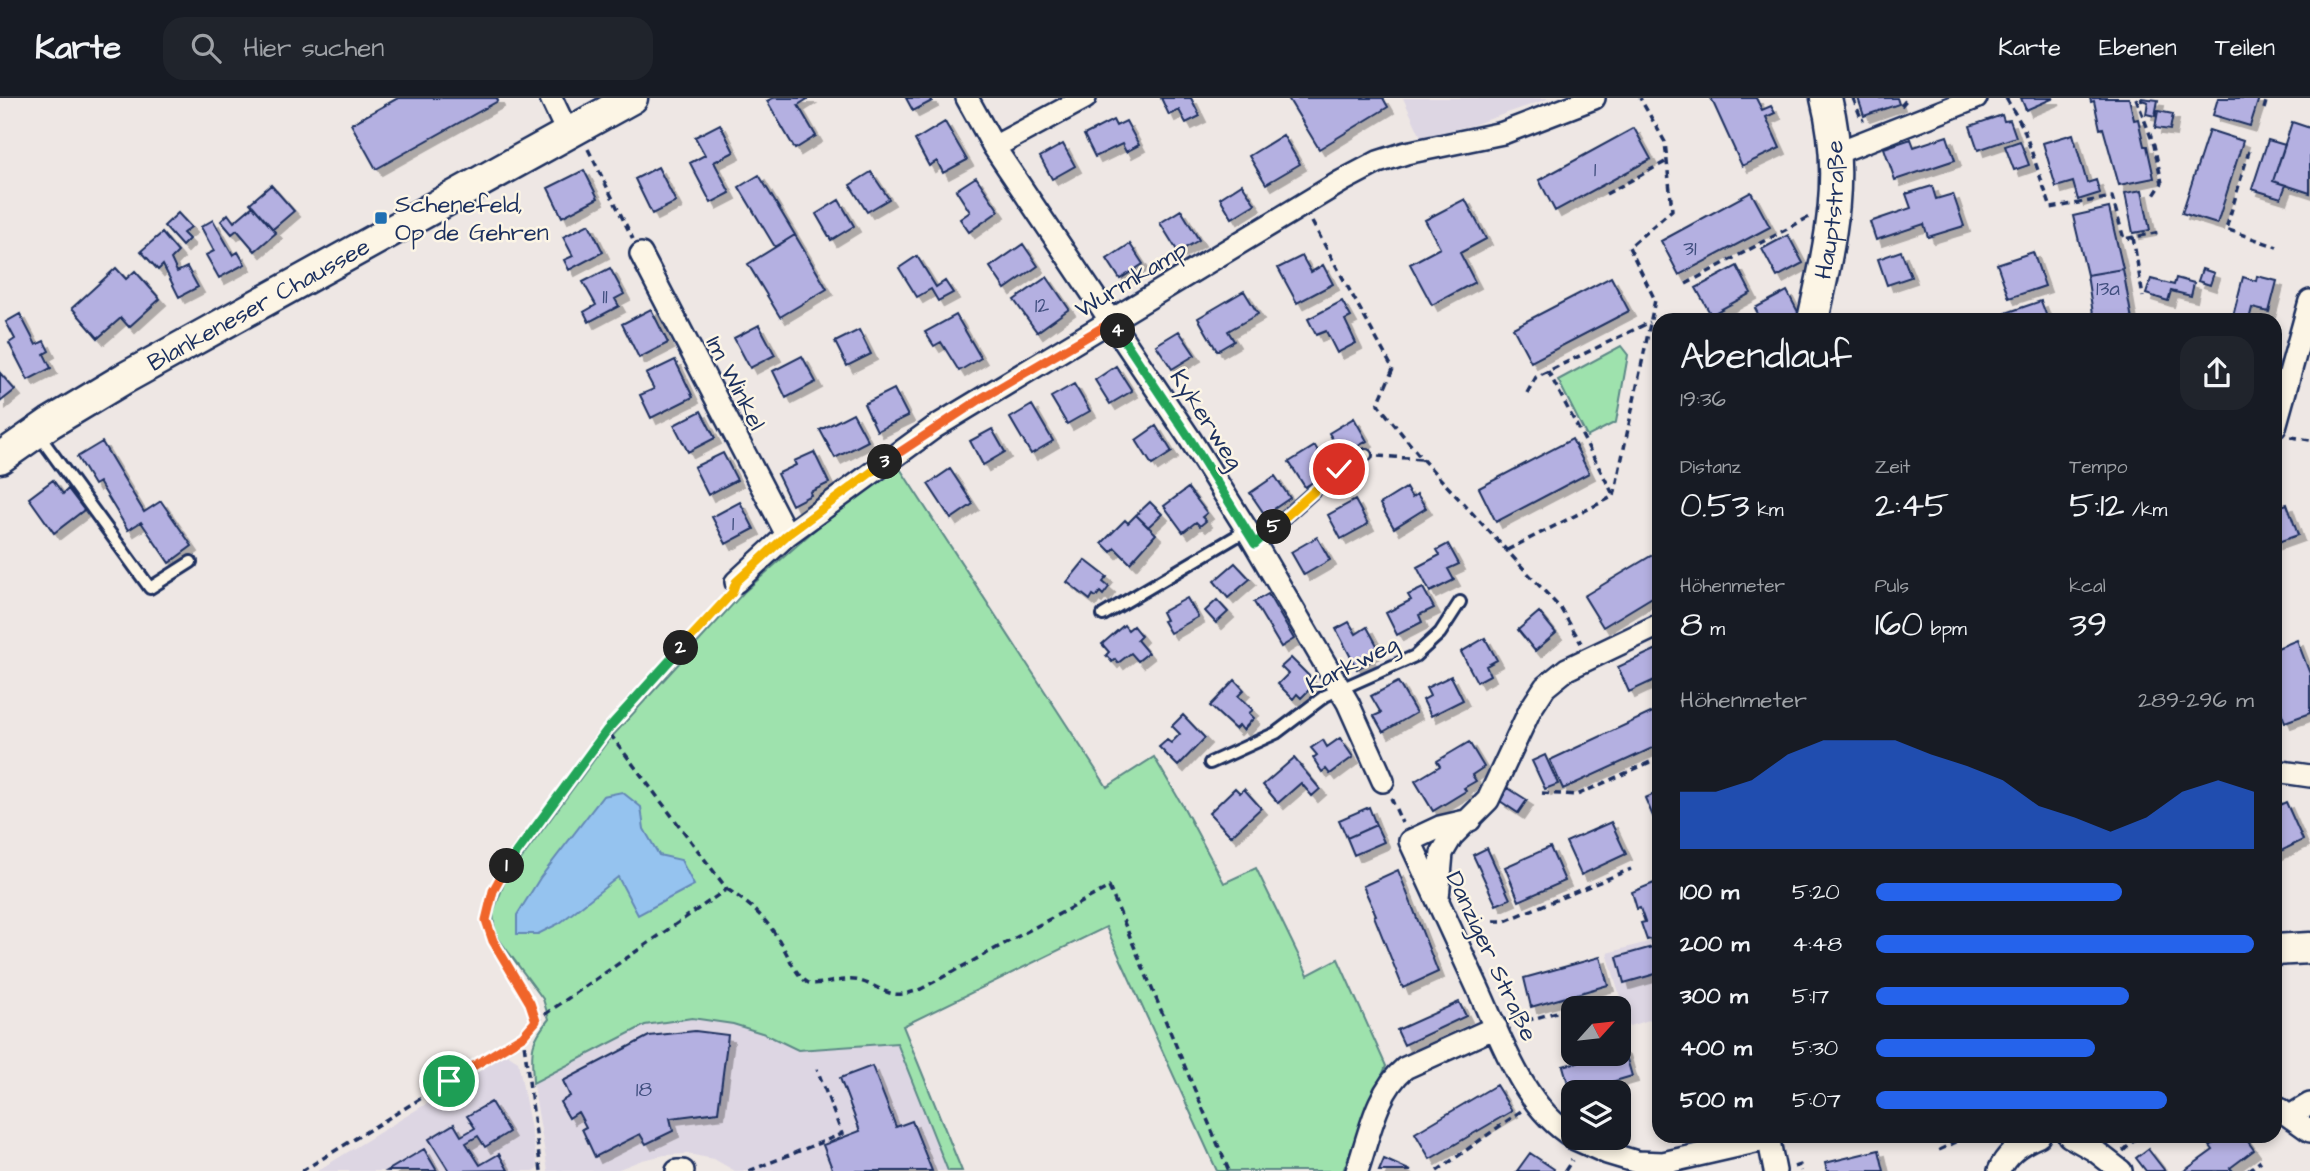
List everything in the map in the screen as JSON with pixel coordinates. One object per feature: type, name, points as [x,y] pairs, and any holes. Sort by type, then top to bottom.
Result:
[{"type":"main road","name":"Blankeneser Chaussee","points":[[0,458],[36,432],[148,365],[575,137],[632,98]]},
{"type":"main road","name":"Hauptstraße","points":[[1815,313],[1834,218],[1836,153],[1826,98]]},
{"type":"main road","points":[[2282,950],[2310,948]]},
{"type":"street","points":[[551,98],[575,137]]},
{"type":"street","name":"Kykerweg","points":[[967,98],[994,147],[1190,439],[1251,537],[1340,689],[1383,781]]},
{"type":"street","points":[[994,147],[1085,98]]},
{"type":"street","name":"Wurmkamp","points":[[736,582],[787,535],[935,427],[1378,162],[1406,153],[1503,133],[1594,98]]},
{"type":"street","points":[[1836,153],[1976,98]]},
{"type":"street","name":"Im Winkel","points":[[641,254],[787,535]]},
{"type":"street","points":[[2282,402],[2310,302]]},
{"type":"street","points":[[1437,900],[1443,853],[1452,836],[1488,800],[1530,710],[1545,687],[1567,669],[1652,628]]},
{"type":"street","points":[[2282,772],[2310,776]]},
{"type":"street","points":[[1410,841],[1440,827],[1470,820]]},
{"type":"street","name":"Danziger Straße","points":[[1410,841],[1496,1027],[1534,1101],[1561,1130]]},
{"type":"street","points":[[1357,1171],[1385,1091],[1394,1077],[1405,1068],[1496,1027]]},
{"type":"street","points":[[2283,1111],[2310,1104]]},
{"type":"street","points":[[2283,1111],[2310,1132]]},
{"type":"street","name":"Danziger Straße","points":[[1601,1150],[1637,1162],[1663,1164],[1748,1143]]},
{"type":"street","points":[[1770,1143],[1781,1169]]},
{"type":"street","points":[[1999,1171],[2011,1152],[2024,1143]]},
{"type":"street","points":[[2082,1143],[2121,1171]]},
{"type":"street","points":[[677,1171],[683,1171]]},
{"type":"lane","points":[[36,432],[150,588],[191,562]]},
{"type":"lane","points":[[1103,615],[1251,537],[1339,469],[1366,455]]},
{"type":"lane","name":"Karkweg","points":[[1210,763],[1276,733],[1325,696],[1415,656],[1440,633],[1460,602]]},
{"type":"path","points":[[1640,98],[1665,142],[1672,210],[1629,247],[1656,300],[1652,313]]},
{"type":"path","points":[[1853,98],[1862,120],[1872,117]]},
{"type":"path","points":[[1892,109],[1908,98]]},
{"type":"path","points":[[2006,98],[2022,127],[2051,208],[2112,197],[2124,239],[2160,232]]},
{"type":"path","points":[[2136,98],[2154,145],[2162,183],[2153,197]]},
{"type":"path","points":[[2264,109],[2267,98]]},
{"type":"path","points":[[575,137],[641,254]]},
{"type":"path","points":[[2249,151],[2226,229],[2277,247]]},
{"type":"path","points":[[1606,194],[1667,162]]},
{"type":"path","points":[[1303,205],[1393,369],[1378,404],[1422,459],[1561,609],[1590,658]]},
{"type":"path","points":[[1686,284],[1811,216]]},
{"type":"path","points":[[2133,237],[2143,297]]},
{"type":"path","points":[[1614,496],[1652,315]]},
{"type":"path","points":[[1527,393],[1536,377],[1650,322]]},
{"type":"path","points":[[1548,371],[1614,496]]},
{"type":"path","points":[[1366,455],[1422,459]]},
{"type":"path","points":[[1507,550],[1614,496]]},
{"type":"path","points":[[536,1021],[530,1003],[493,941],[486,920],[493,891],[509,863],[607,730],[732,593],[736,582]]},
{"type":"path","points":[[607,730],[727,889],[753,906],[807,982],[816,984],[843,978],[861,982],[885,993],[904,996],[1109,887],[1228,1171]]},
{"type":"path","points":[[1542,793],[1577,795],[1652,761]]},
{"type":"path","points":[[1383,781],[1410,841]]},
{"type":"path","points":[[1494,921],[1505,921],[1631,869]]},
{"type":"path","points":[[302,1171],[523,1036],[536,1021],[727,889]]},
{"type":"path","points":[[1496,1027],[1522,1023],[1561,1011]]},
{"type":"path","points":[[523,1036],[541,1171]]},
{"type":"path","points":[[749,1171],[842,1134],[817,1069]]},
{"type":"path","points":[[1437,1171],[1534,1101]]},
{"type":"path","points":[[1939,1150],[1954,1143]]},
{"type":"path","points":[[2248,1171],[2261,1161]]},
{"type":"path","points":[[1781,1169],[1800,1165],[1801,1171]]},
{"type":"shaded area","points":[[1403,98],[1550,98],[1473,125],[1421,137]]},
{"type":"shaded area","points":[[1652,941],[1652,1019],[1631,1025],[1631,996],[1620,996],[1607,953]]},
{"type":"shaded area","points":[[692,1018],[733,1024],[765,1034],[798,1050],[897,1043],[948,1171],[735,1171],[714,1159],[688,1154],[642,1160],[614,1171],[548,1171],[533,1083],[645,1025]]},
{"type":"shaded area","points":[[507,1054],[518,1061],[538,1167],[534,1171],[317,1171]]},
{"type":"green space","points":[[1621,346],[1628,355],[1616,422],[1587,437],[1558,380]]},
{"type":"green space","points":[[897,464],[1107,787],[1154,757],[1224,883],[1256,868],[1308,975],[1338,959],[1386,1066],[1343,1171],[1217,1171],[1106,927],[903,1026],[962,1171],[948,1171],[897,1043],[798,1050],[765,1034],[733,1024],[692,1018],[645,1025],[533,1083],[534,1042],[549,1019],[543,999],[495,934],[493,913],[505,881],[607,742],[744,592],[811,533]]},
{"type":"water","points":[[622,792],[641,807],[644,829],[659,855],[681,860],[694,885],[638,915],[618,877],[560,923],[538,934],[517,934],[517,915],[540,878],[603,796]]},
{"type":"building","points":[[398,98],[497,98],[498,101],[376,169],[351,124]]},
{"type":"building","points":[[773,98],[809,98],[798,105],[816,136],[795,149],[767,101]]},
{"type":"building","points":[[906,98],[931,98],[932,101],[913,111]]},
{"type":"building","points":[[1161,98],[1191,98],[1200,116],[1186,123],[1179,110],[1169,115]]},
{"type":"building","points":[[1288,98],[1383,98],[1388,107],[1319,149]]},
{"type":"building","points":[[1711,98],[1756,98],[1762,110],[1771,106],[1775,113],[1766,117],[1780,148],[1742,166]]},
{"type":"building","points":[[1858,98],[1897,98],[1899,104],[1864,116]]},
{"type":"building","points":[[2021,98],[2054,98],[2026,110]]},
{"type":"building","points":[[2090,98],[2129,98],[2134,120],[2138,119],[2144,146],[2147,146],[2154,178],[2119,185],[2103,128],[2100,129],[2094,101],[2091,102]]},
{"type":"building","points":[[2141,98],[2158,100],[2155,116],[2146,114],[2148,102]]},
{"type":"building","points":[[2218,98],[2259,98],[2250,126],[2213,115]]},
{"type":"building","points":[[2158,111],[2173,114],[2170,130],[2155,128]]},
{"type":"building","points":[[2002,115],[2004,121],[2010,120],[2016,137],[1978,150],[1970,126]]},
{"type":"building","points":[[1113,120],[1116,126],[1126,121],[1139,145],[1126,152],[1122,144],[1095,157],[1084,135]]},
{"type":"building","points":[[945,122],[967,160],[943,173],[937,161],[929,166],[915,140]]},
{"type":"building","points":[[2292,122],[2310,128],[2310,193],[2273,181]]},
{"type":"building","points":[[720,124],[734,152],[714,162],[730,193],[711,203],[690,163],[705,155],[695,137]]},
{"type":"building","points":[[1634,128],[1651,159],[1555,211],[1539,180]]},
{"type":"building","points":[[2209,130],[2243,141],[2217,224],[2182,213]]},
{"type":"building","points":[[2073,134],[2087,183],[2096,180],[2100,193],[2078,200],[2073,182],[2056,187],[2043,143]]},
{"type":"building","points":[[1283,135],[1300,164],[1266,184],[1249,156]]},
{"type":"building","points":[[1947,136],[1955,160],[1895,180],[1884,148],[1911,139],[1914,147]]},
{"type":"building","points":[[2268,140],[2285,145],[2273,181],[2286,185],[2281,198],[2252,189]]},
{"type":"building","points":[[2020,141],[2029,165],[2014,170],[2005,146]]},
{"type":"building","points":[[1063,144],[1075,166],[1052,179],[1040,157]]},
{"type":"building","points":[[658,167],[676,202],[652,214],[635,179]]},
{"type":"building","points":[[584,170],[598,198],[562,217],[548,188]]},
{"type":"building","points":[[871,172],[889,199],[867,212],[850,185]]},
{"type":"building","points":[[759,175],[795,235],[775,247],[739,187]]},
{"type":"building","points":[[976,177],[999,211],[969,232],[960,219],[970,212],[956,190]]},
{"type":"building","points":[[1242,184],[1255,204],[1232,218],[1220,198]]},
{"type":"building","points":[[271,185],[294,211],[273,229],[250,203]]},
{"type":"building","points":[[1932,186],[1936,199],[1953,194],[1964,226],[1928,237],[1924,224],[1876,240],[1870,222],[1911,208],[1906,194]]},
{"type":"building","points":[[2142,190],[2150,230],[2133,233],[2125,193]]},
{"type":"building","points":[[1751,192],[1770,227],[1679,275],[1661,241]]},
{"type":"building","points":[[1465,199],[1486,239],[1460,253],[1475,282],[1432,305],[1410,264],[1440,248],[1425,220]]},
{"type":"building","points":[[839,200],[854,226],[831,240],[816,214]]},
{"type":"building","points":[[253,206],[276,233],[255,251],[237,230],[232,234],[221,221],[228,214],[234,222]]},
{"type":"building","points":[[2109,208],[2123,269],[2087,275],[2073,216]]},
{"type":"building","points":[[1181,210],[1199,240],[1178,252],[1160,223]]},
{"type":"building","points":[[178,213],[191,227],[183,233],[189,239],[182,246],[164,226]]},
{"type":"building","points":[[213,220],[233,255],[238,252],[245,264],[219,278],[206,255],[214,251],[201,227]]},
{"type":"building","points":[[589,224],[603,252],[569,270],[564,260],[573,256],[563,237]]},
{"type":"building","points":[[162,233],[178,252],[171,259],[177,272],[187,267],[198,287],[179,297],[163,265],[158,270],[141,251]]},
{"type":"building","points":[[795,235],[827,289],[780,317],[748,264]]},
{"type":"building","points":[[1788,235],[1803,263],[1777,277],[1762,249]]},
{"type":"building","points":[[1023,244],[1038,266],[1005,289],[990,267]]},
{"type":"building","points":[[1130,244],[1143,264],[1120,279],[1107,259]]},
{"type":"building","points":[[1901,251],[1911,277],[1887,285],[1878,259]]},
{"type":"building","points":[[2033,252],[2045,286],[2009,298],[1997,264]]},
{"type":"building","points":[[917,256],[936,287],[945,281],[953,293],[938,301],[931,289],[917,297],[899,268]]},
{"type":"building","points":[[1302,256],[1311,272],[1323,265],[1333,284],[1297,303],[1278,268]]},
{"type":"building","points":[[1737,266],[1751,293],[1710,313],[1696,288]]},
{"type":"building","points":[[116,268],[126,279],[135,271],[160,299],[129,327],[121,318],[98,338],[72,308]]},
{"type":"building","points":[[610,268],[624,294],[615,299],[619,306],[589,322],[584,312],[596,305],[583,282]]},
{"type":"building","points":[[2123,269],[2131,313],[2093,313],[2087,275]]},
{"type":"building","points":[[2202,269],[2214,273],[2210,285],[2198,281]]},
{"type":"building","points":[[2257,276],[2277,281],[2269,312],[2252,308],[2251,313],[2234,313],[2243,277],[2256,281]]},
{"type":"building","points":[[1047,277],[1069,309],[1037,332],[1014,300]]},
{"type":"building","points":[[1611,277],[1629,311],[1531,362],[1513,328]]},
{"type":"building","points":[[2176,278],[2194,283],[2191,296],[2171,291],[2168,301],[2146,294],[2151,279],[2174,285]]},
{"type":"building","points":[[1244,291],[1258,314],[1228,331],[1234,341],[1217,351],[1198,318]]},
{"type":"building","points":[[1787,291],[1798,313],[1758,313],[1755,308]]},
{"type":"building","points":[[1342,301],[1351,317],[1345,320],[1356,343],[1337,353],[1326,331],[1316,335],[1308,319]]},
{"type":"building","points":[[2041,301],[2045,313],[2006,313]]},
{"type":"building","points":[[651,309],[668,343],[639,358],[622,324]]},
{"type":"building","points":[[20,314],[36,345],[44,341],[49,351],[44,354],[51,368],[28,380],[9,343],[15,339],[6,322]]},
{"type":"building","points":[[956,315],[981,358],[959,371],[941,342],[934,346],[925,332]]},
{"type":"building","points":[[759,325],[775,355],[750,368],[734,338]]},
{"type":"building","points":[[859,330],[871,354],[847,366],[835,342]]},
{"type":"building","points":[[1179,331],[1195,355],[1172,369],[1156,345]]},
{"type":"building","points":[[802,356],[816,382],[786,398],[773,371]]},
{"type":"building","points":[[675,360],[693,397],[651,418],[640,395],[654,389],[646,374]]},
{"type":"building","points":[[1116,366],[1132,391],[1110,404],[1095,380]]},
{"type":"building","points":[[0,373],[15,390],[0,402]]},
{"type":"building","points":[[1074,384],[1090,411],[1067,424],[1051,397]]},
{"type":"building","points":[[894,389],[908,416],[877,431],[864,404]]},
{"type":"building","points":[[1032,405],[1053,441],[1031,454],[1010,418]]},
{"type":"building","points":[[701,411],[715,438],[688,452],[674,425]]},
{"type":"building","points":[[853,413],[868,441],[835,458],[820,430]]},
{"type":"building","points":[[1354,418],[1367,441],[1342,455],[1329,433]]},
{"type":"building","points":[[1156,426],[1172,452],[1152,465],[1136,440]]},
{"type":"building","points":[[992,429],[1005,452],[983,465],[970,441]]},
{"type":"building","points":[[1572,439],[1589,473],[1496,522],[1479,488]]},
{"type":"building","points":[[102,442],[144,512],[161,501],[192,546],[169,563],[141,522],[128,530],[99,482],[94,485],[77,457]]},
{"type":"building","points":[[1315,446],[1330,471],[1305,487],[1289,462]]},
{"type":"building","points":[[814,452],[829,483],[792,505],[777,474],[796,465],[794,461]]},
{"type":"building","points":[[723,453],[737,480],[708,495],[694,467]]},
{"type":"building","points":[[950,469],[973,504],[951,519],[928,484]]},
{"type":"building","points":[[1275,476],[1290,498],[1265,515],[1250,493]]},
{"type":"building","points":[[53,480],[63,494],[68,489],[84,510],[54,533],[29,498]]},
{"type":"building","points":[[1188,488],[1207,513],[1202,517],[1206,521],[1200,526],[1196,522],[1183,532],[1164,506]]},
{"type":"building","points":[[1406,488],[1412,498],[1417,494],[1426,508],[1394,528],[1380,504]]},
{"type":"building","points":[[1355,500],[1368,524],[1341,539],[1328,515]]},
{"type":"building","points":[[740,502],[754,529],[726,544],[712,517]]},
{"type":"building","points":[[1150,502],[1162,514],[1148,527],[1136,515]]},
{"type":"building","points":[[2287,504],[2298,535],[2282,541],[2282,506]]},
{"type":"building","points":[[1136,515],[1156,534],[1130,563],[1115,548],[1111,552],[1102,543],[1125,520],[1128,523]]},
{"type":"building","points":[[1317,537],[1330,560],[1304,575],[1291,552]]},
{"type":"building","points":[[1448,544],[1459,564],[1448,569],[1454,580],[1430,592],[1417,567],[1440,555],[1437,550]]},
{"type":"building","points":[[1652,555],[1652,597],[1603,627],[1584,596]]},
{"type":"building","points":[[1085,560],[1107,577],[1103,582],[1109,587],[1103,595],[1100,592],[1090,600],[1067,582]]},
{"type":"building","points":[[1235,563],[1250,579],[1228,598],[1214,581]]},
{"type":"building","points":[[1423,588],[1434,608],[1419,615],[1422,622],[1397,635],[1386,613],[1411,600],[1408,595]]},
{"type":"building","points":[[1268,594],[1294,639],[1281,647],[1254,602]]},
{"type":"building","points":[[1187,598],[1198,617],[1170,633],[1163,621],[1166,620],[1162,612]]},
{"type":"building","points":[[1217,600],[1228,612],[1216,623],[1205,611]]},
{"type":"building","points":[[1539,612],[1556,633],[1535,651],[1518,630]]},
{"type":"building","points":[[1349,622],[1356,634],[1367,627],[1379,649],[1368,655],[1371,661],[1357,669],[1336,629]]},
{"type":"building","points":[[1124,625],[1128,630],[1133,626],[1141,636],[1137,640],[1148,653],[1138,661],[1131,653],[1118,663],[1115,659],[1112,662],[1106,655],[1109,652],[1102,644]]},
{"type":"building","points":[[1485,638],[1497,660],[1486,666],[1490,675],[1477,682],[1461,652]]},
{"type":"building","points":[[2297,640],[2310,674],[2310,713],[2285,722],[2282,714],[2282,646]]},
{"type":"building","points":[[1652,651],[1652,681],[1629,692],[1618,667]]},
{"type":"building","points":[[1291,658],[1312,679],[1308,683],[1312,687],[1301,698],[1297,694],[1293,699],[1278,684],[1288,674],[1281,667]]},
{"type":"building","points":[[1451,676],[1463,700],[1431,716],[1423,700],[1430,696],[1426,688]]},
{"type":"building","points":[[1235,680],[1244,690],[1238,696],[1253,710],[1249,713],[1254,718],[1243,730],[1239,725],[1235,729],[1210,706]]},
{"type":"building","points":[[1398,682],[1416,713],[1383,732],[1374,716],[1381,713],[1371,696]]},
{"type":"building","points":[[1652,712],[1652,748],[1563,789],[1550,760]]},
{"type":"building","points":[[1183,715],[1205,738],[1178,766],[1159,747],[1167,740],[1171,743],[1180,734],[1172,726]]},
{"type":"building","points":[[1340,738],[1353,757],[1330,774],[1326,769],[1322,772],[1313,758],[1317,755],[1311,748],[1323,740],[1327,747]]},
{"type":"building","points":[[1469,742],[1484,767],[1472,775],[1476,781],[1464,788],[1466,791],[1433,811],[1415,781],[1440,766],[1437,761]]},
{"type":"building","points":[[1545,755],[1558,784],[1545,789],[1532,761]]},
{"type":"building","points":[[1294,758],[1320,789],[1312,796],[1301,783],[1278,803],[1263,785]]},
{"type":"building","points":[[1235,788],[1240,793],[1244,789],[1261,808],[1231,836],[1209,813]]},
{"type":"building","points":[[1508,788],[1527,800],[1518,813],[1500,801]]},
{"type":"building","points":[[1652,795],[1652,814],[1645,798]]},
{"type":"building","points":[[2286,802],[2303,840],[2282,850],[2282,804]]},
{"type":"building","points":[[1369,807],[1376,825],[1347,838],[1339,820]]},
{"type":"building","points":[[1611,822],[1626,854],[1581,875],[1566,842]]},
{"type":"building","points":[[1376,825],[1384,842],[1354,855],[1347,838]]},
{"type":"building","points":[[1550,847],[1565,881],[1519,901],[1505,867]]},
{"type":"building","points":[[1487,848],[1510,899],[1496,905],[1473,855]]},
{"type":"building","points":[[1398,870],[1438,972],[1403,988],[1363,886]]},
{"type":"building","points":[[1652,884],[1652,939],[1647,940],[1641,923],[1645,922],[1640,908],[1637,909],[1632,892]]},
{"type":"building","points":[[1652,947],[1652,975],[1624,983],[1617,957]]},
{"type":"building","points":[[1600,957],[1608,985],[1561,996],[1561,998],[1531,1007],[1524,978]]},
{"type":"building","points":[[1459,1002],[1466,1016],[1404,1045],[1397,1030]]},
{"type":"building","points":[[695,1031],[728,1035],[718,1112],[670,1118],[673,1131],[646,1144],[640,1134],[595,1157],[582,1129],[586,1127],[578,1112],[569,1118],[560,1102],[570,1096],[563,1081],[649,1036]]},
{"type":"building","points":[[872,1066],[896,1127],[912,1121],[932,1171],[833,1171],[823,1145],[860,1131],[840,1078]]},
{"type":"building","points":[[1563,1066],[1629,1066],[1632,1076],[1618,1080],[1567,1080]]},
{"type":"building","points":[[1496,1085],[1512,1111],[1430,1159],[1415,1133]]},
{"type":"building","points":[[491,1102],[509,1132],[485,1147],[478,1136],[466,1143],[480,1165],[499,1154],[508,1170],[449,1171],[429,1139],[454,1124],[461,1136],[475,1128],[467,1116]]},
{"type":"building","points":[[2214,1143],[2249,1143],[2254,1150],[2230,1168],[2233,1171],[2184,1171],[2213,1150],[2210,1146]]},
{"type":"building","points":[[424,1149],[437,1171],[387,1171]]},
{"type":"building","points":[[2148,1149],[2165,1171],[2146,1171],[2136,1158]]},
{"type":"building","points":[[1879,1150],[1884,1171],[1827,1171],[1825,1163]]},
{"type":"building","points":[[1530,1153],[1554,1169],[1553,1171],[1517,1171]]},
{"type":"building","points":[[1384,1159],[1411,1171],[1379,1171]]},
{"type":"place","name":"Schenefeld, Op de Gehren","points":[[381,218]]},
{"type":"route","points":[[449,1081],[523,1036],[536,1021],[530,1003],[493,941],[486,920],[493,891],[509,863],[607,730],[732,593],[736,582],[787,535],[935,427],[1112,322],[1190,439],[1255,544],[1339,469]]}]
